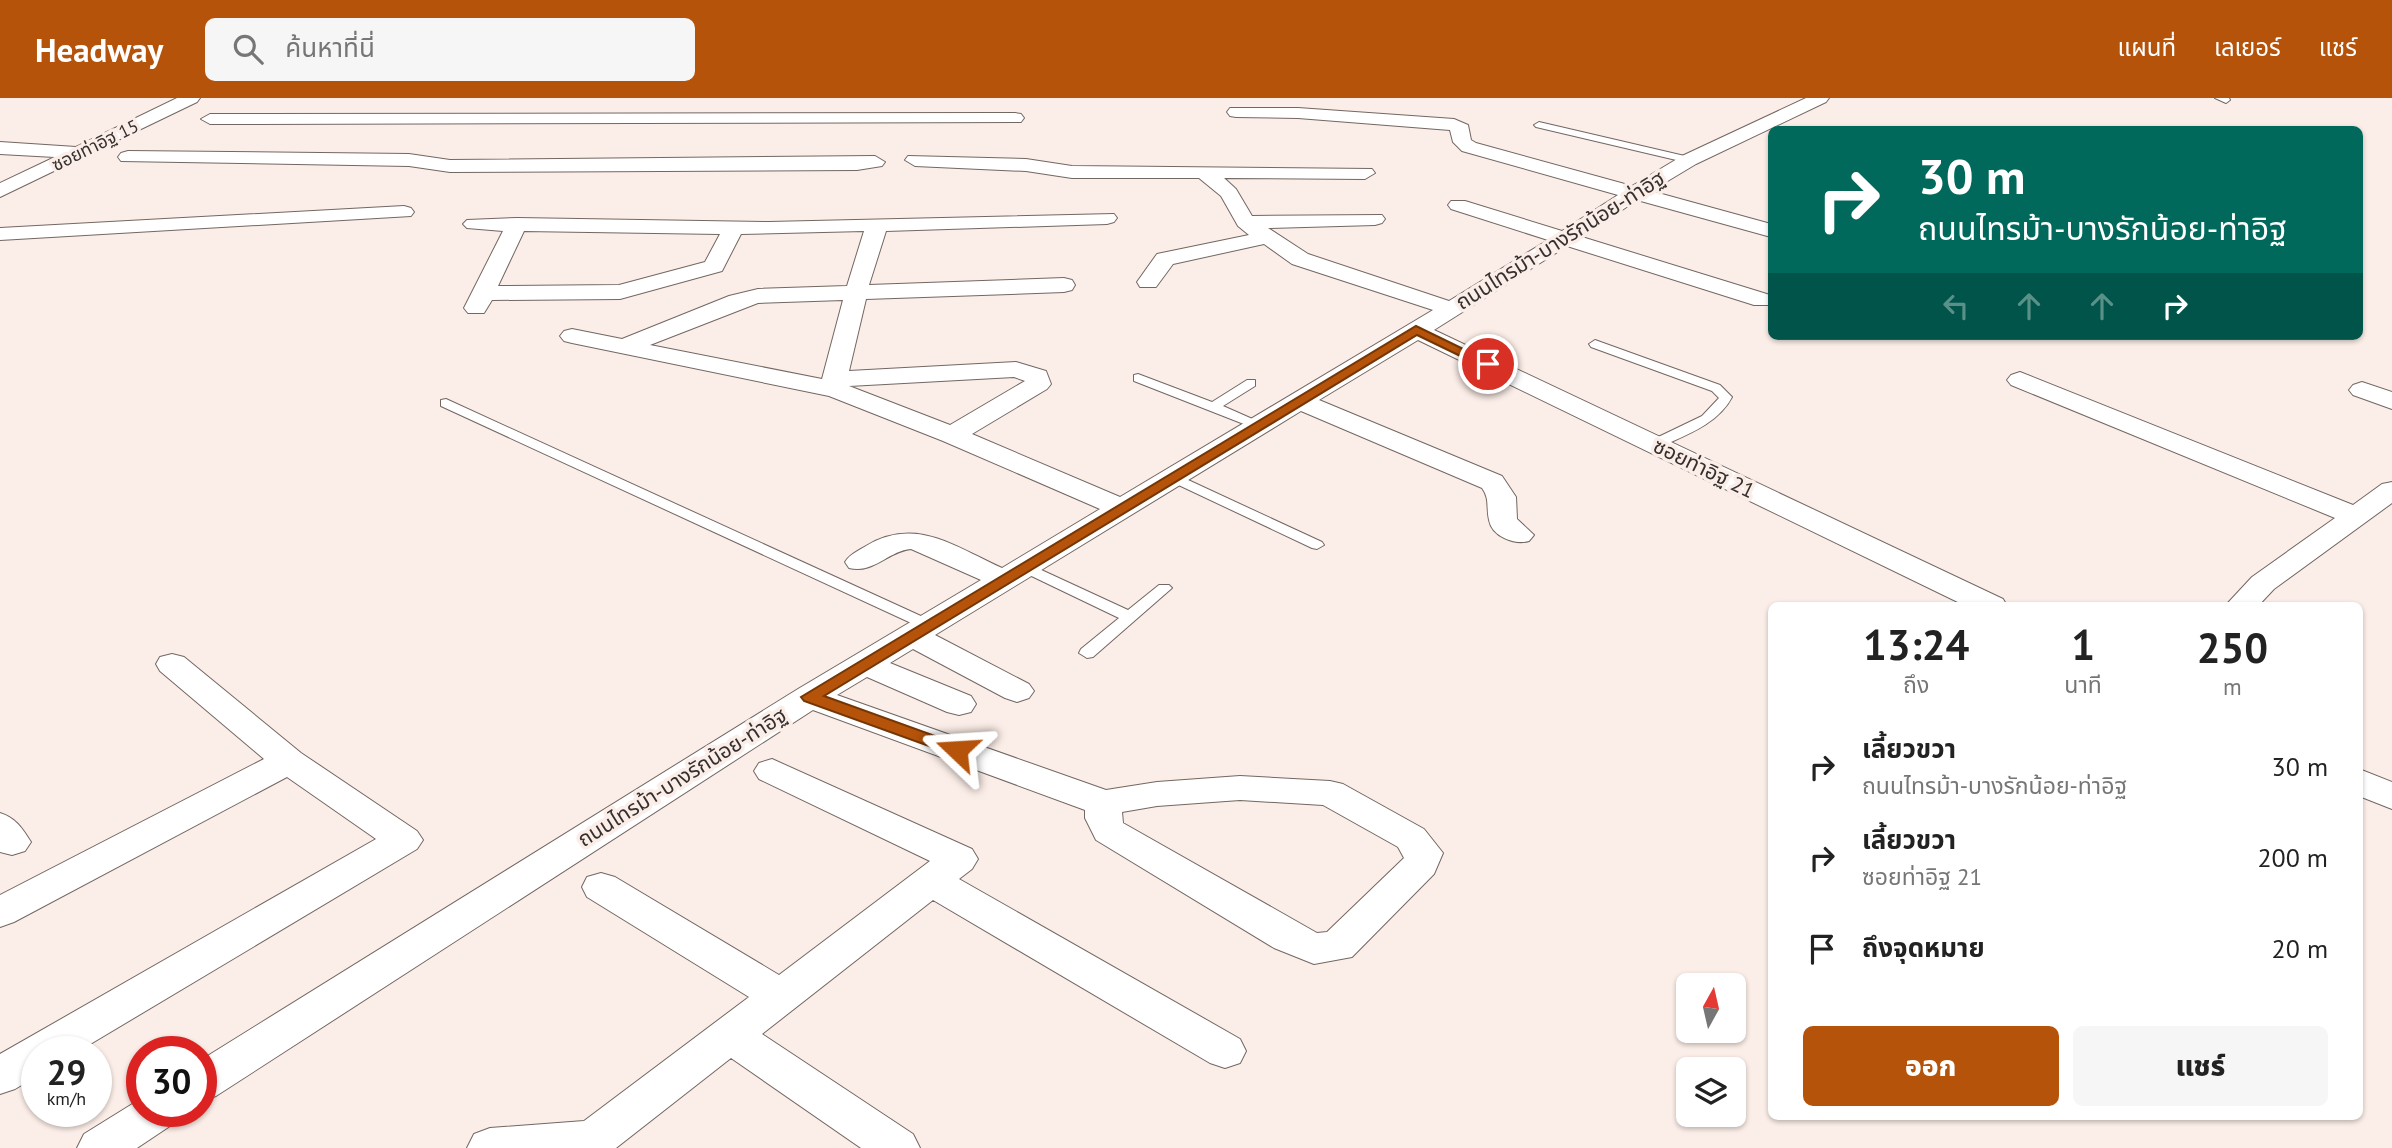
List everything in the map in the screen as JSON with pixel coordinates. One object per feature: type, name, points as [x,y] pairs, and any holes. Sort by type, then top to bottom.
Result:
[{"type":"street","name":"ซอยท่าอิฐ 15","points":[[0,191],[191,98]]},
{"type":"street","points":[[359,160],[429,98]]},
{"type":"street","points":[[902,125],[908,98]]},
{"type":"street","name":"ถนนไทรม้า-บางรักน้อย-ท่าอิฐ","points":[[217,1073],[810,697],[1452,309],[1636,191],[1689,159],[1820,98]]},
{"type":"street","points":[[1236,112],[1298,113],[1454,125],[1461,129],[1462,142],[1469,147],[1636,191],[1768,230]]},
{"type":"street","points":[[210,119],[688,119],[902,125],[1015,118]]},
{"type":"street","points":[[654,166],[688,119]]},
{"type":"street","points":[[0,148],[80,153]]},
{"type":"street","points":[[128,157],[409,160],[450,166],[857,164],[894,158],[1026,165],[1072,172],[1365,173]]},
{"type":"street","points":[[1205,173],[1229,193],[1245,222],[1300,259],[1452,309]]},
{"type":"street","points":[[1458,205],[1762,300]]},
{"type":"street","points":[[0,234],[404,212]]},
{"type":"street","points":[[474,223],[734,227],[1107,218]]},
{"type":"street","points":[[1245,222],[1375,219]]},
{"type":"street","points":[[517,224],[480,300],[620,292],[714,266],[734,227]]},
{"type":"street","points":[[835,385],[856,292],[877,225]]},
{"type":"street","points":[[1148,282],[1165,259],[1268,237]]},
{"type":"street","points":[[623,347],[748,299],[786,293],[1064,285]]},
{"type":"street","name":"ซอยท่าอิฐ 21","points":[[1416,330],[1984,602]]},
{"type":"street","points":[[572,336],[835,385],[1121,508]]},
{"type":"street","points":[[835,385],[912,373],[1016,369],[1037,376],[1038,384],[952,435]]},
{"type":"street","points":[[2020,380],[2355,516]]},
{"type":"street","points":[[2362,390],[2392,401]]},
{"type":"street","points":[[1299,401],[1492,482],[1502,497],[1503,522],[1519,536]]},
{"type":"street","points":[[2244,602],[2263,583],[2392,490]]},
{"type":"street","points":[[860,562],[893,542],[915,540],[1014,573]]},
{"type":"street","points":[[920,630],[1017,691]]},
{"type":"street","points":[[68,1036],[404,840],[289,761],[172,664]]},
{"type":"street","points":[[864,664],[959,704]]},
{"type":"street","points":[[810,697],[1104,803],[1157,794],[1240,788],[1330,793],[1411,838],[1424,853],[1421,864],[1338,946],[1314,949],[1288,937],[1110,831],[1103,818],[1104,803]]},
{"type":"street","points":[[0,912],[289,761]]},
{"type":"street","points":[[490,1148],[593,1140],[959,859],[772,771]]},
{"type":"street","points":[[2363,783],[2392,797]]},
{"type":"street","points":[[930,881],[1225,1051]]},
{"type":"street","points":[[601,887],[780,996]]},
{"type":"street","points":[[730,1035],[897,1148]]},
{"type":"street","points":[[0,1076],[21,1064]]},
{"type":"street","points":[[100,1148],[132,1127]]},
{"type":"lane","points":[[1539,125],[1689,159]]},
{"type":"lane","points":[[1595,344],[1716,388],[1726,397],[1724,405],[1704,420],[1655,444]]},
{"type":"lane","points":[[1138,378],[1259,425]]},
{"type":"lane","points":[[1213,407],[1251,383]]},
{"type":"lane","points":[[446,403],[920,630]]},
{"type":"lane","points":[[1173,477],[1317,545]]},
{"type":"lane","points":[[1014,573],[1130,617]]},
{"type":"lane","points":[[1087,653],[1164,588]]},
{"type":"route","points":[[957,750],[810,697],[1416,330],[1488,364]]}]
